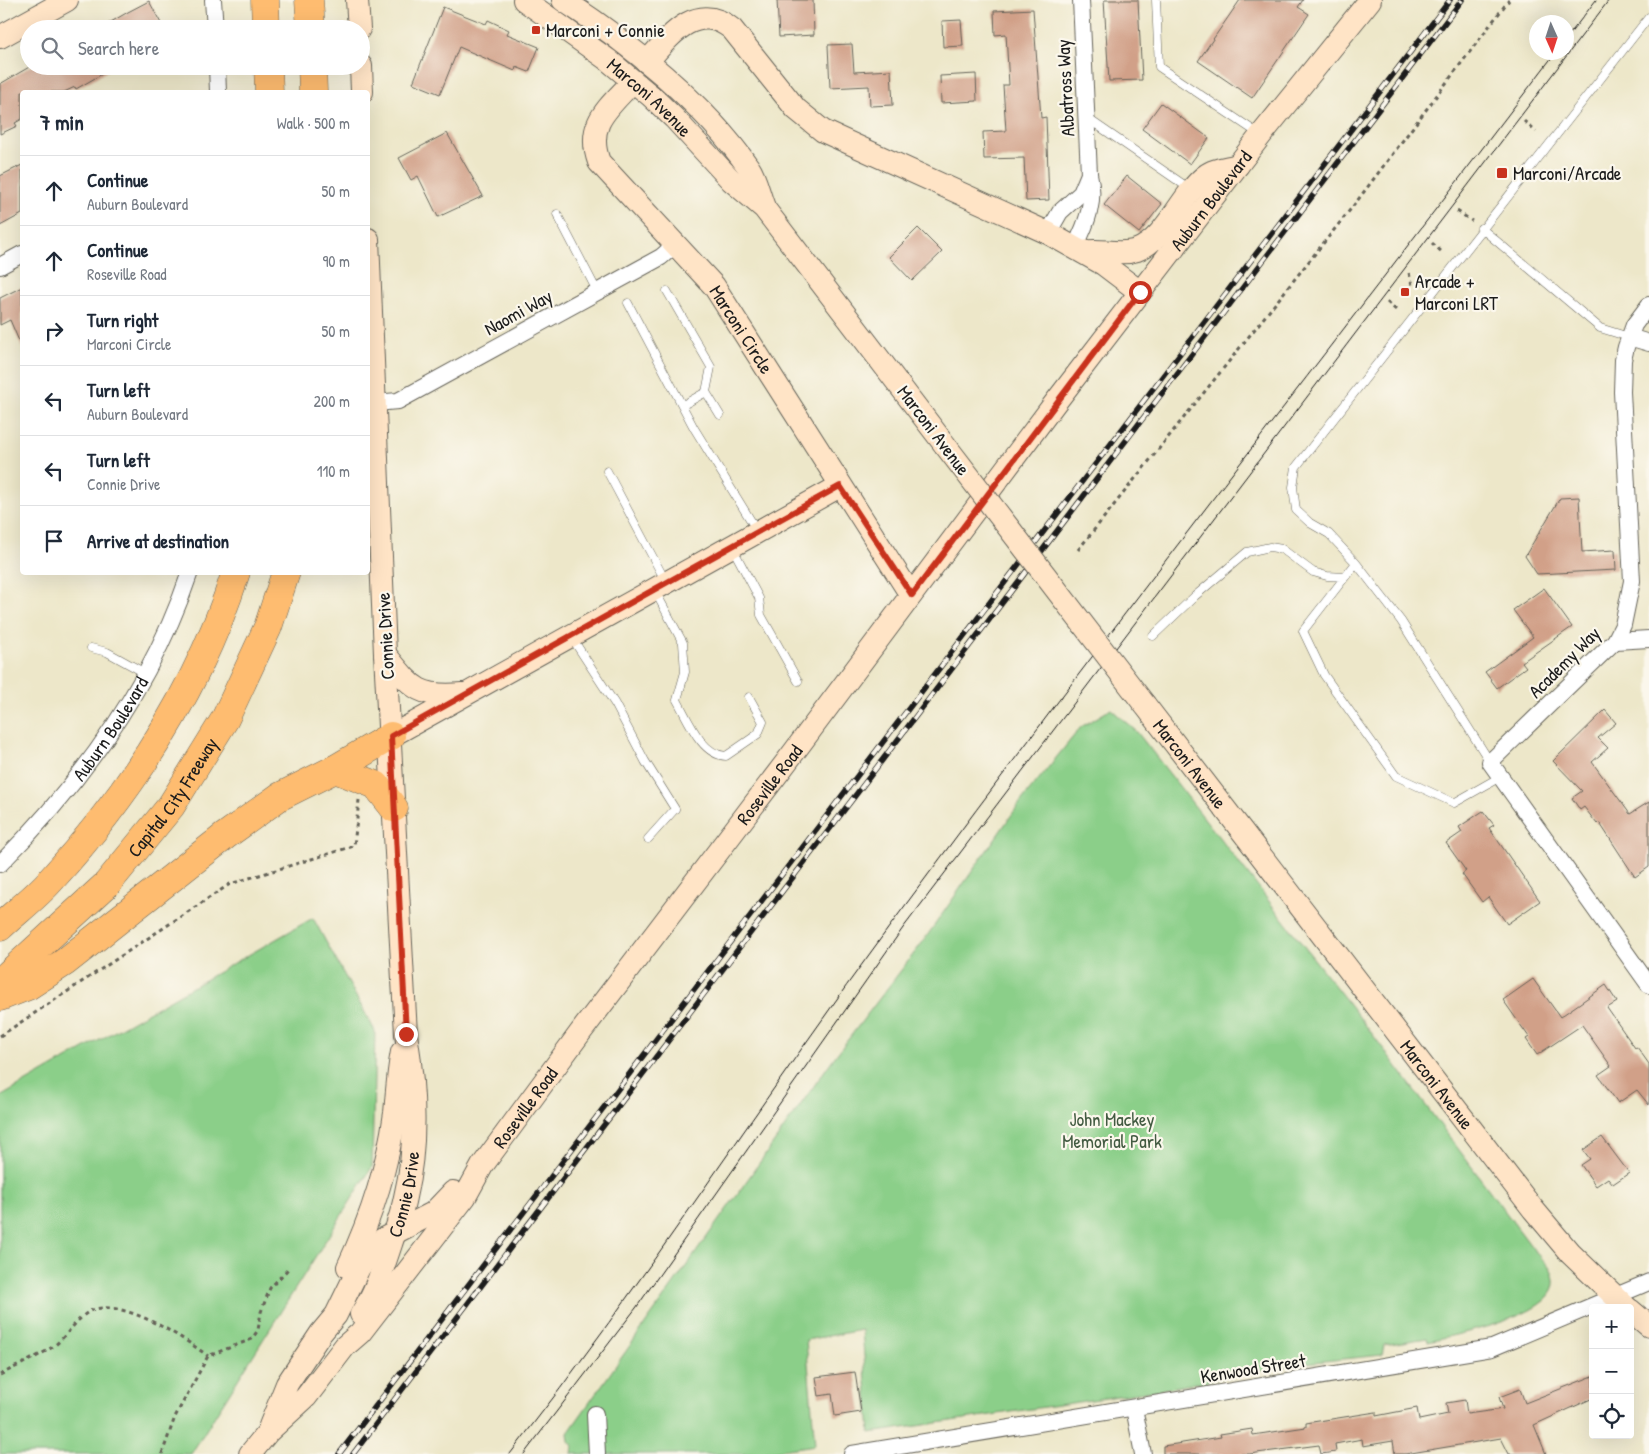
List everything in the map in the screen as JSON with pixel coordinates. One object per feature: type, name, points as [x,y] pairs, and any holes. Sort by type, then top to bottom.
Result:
[{"type":"highway","points":[[265,0],[266,20]]},
{"type":"highway","points":[[309,0],[310,20]]},
{"type":"highway","points":[[268,75],[269,90]]},
{"type":"highway","points":[[312,75],[313,90]]},
{"type":"highway","points":[[0,926],[50,882],[119,800],[177,710],[223,613],[235,575]]},
{"type":"highway","name":"Capital City Freeway","points":[[0,982],[107,884],[171,806],[225,719],[268,626],[285,575]]},
{"type":"highway","points":[[0,997],[28,986],[65,962],[279,797],[335,769],[391,736]]},
{"type":"highway","points":[[335,769],[376,785],[394,808]]},
{"type":"street","points":[[31,20],[67,0]]},
{"type":"street","points":[[213,0],[214,20]]},
{"type":"street","name":"Marconi Avenue","points":[[524,0],[608,60],[633,81],[674,118],[731,180],[764,208],[1533,1209],[1570,1253],[1623,1304]]},
{"type":"street","name":"Marconi Avenue","points":[[563,0],[616,37],[691,102],[750,169],[764,208]]},
{"type":"street","name":"Albatross Way","points":[[1079,250],[1088,222],[1092,187],[1089,174],[1081,0]]},
{"type":"street","name":"Auburn Boulevard","points":[[1055,403],[1261,135],[1370,0]]},
{"type":"street","points":[[358,1],[359,20]]},
{"type":"street","name":"Marconi Avenue","points":[[647,62],[685,24],[703,18],[723,22],[732,29],[796,109],[823,131],[1048,233],[1079,250],[1140,292]]},
{"type":"street","points":[[0,37],[20,26]]},
{"type":"street","points":[[217,75],[218,90]]},
{"type":"street","points":[[361,75],[362,90]]},
{"type":"street","name":"Marconi Circle","points":[[633,81],[598,123],[593,140],[599,162],[714,286],[840,486],[912,595]]},
{"type":"street","points":[[1079,250],[1131,251],[1142,246],[1163,227],[1206,175],[1238,165]]},
{"type":"street","points":[[1048,233],[1060,212],[1081,192],[1089,174]]},
{"type":"street","name":"Naomi Way","points":[[375,403],[398,401],[597,291],[661,258],[676,244]]},
{"type":"street","points":[[0,266],[20,255]]},
{"type":"street","name":"Connie Drive","points":[[345,1346],[352,1327],[364,1310],[378,1282],[405,1197],[412,1156],[413,1076],[406,1034],[385,654],[370,286]]},
{"type":"street","name":"Academy Way","points":[[1490,762],[1615,641],[1623,625],[1632,581],[1622,392],[1624,360],[1629,337],[1634,325],[1649,305]]},
{"type":"street","points":[[1629,337],[1649,343]]},
{"type":"street","name":"Roseville Road","points":[[250,1454],[268,1432],[306,1397],[345,1346],[360,1333],[465,1197],[482,1166],[580,1033],[1055,403]]},
{"type":"street","points":[[391,736],[840,486]]},
{"type":"street","name":"Auburn Boulevard","points":[[0,864],[48,814],[89,764],[130,703],[166,632],[189,575]]},
{"type":"street","points":[[1615,641],[1649,639]]},
{"type":"street","points":[[385,654],[418,691],[441,696],[465,694]]},
{"type":"street","points":[[1490,762],[1649,985]]},
{"type":"street","name":"Connie Drive","points":[[321,1333],[326,1310],[359,1244],[383,1175],[395,1113],[398,1075],[406,1034]]},
{"type":"street","name":"Roseville Road","points":[[268,1432],[287,1384],[321,1333],[336,1315],[359,1268],[371,1250],[394,1232],[433,1213],[462,1182],[482,1166]]},
{"type":"street","name":"Kenwood Street","points":[[1625,1304],[1649,1282]]},
{"type":"street","name":"Marconi Avenue","points":[[1634,1313],[1649,1326]]},
{"type":"street","name":"Kenwood Street","points":[[852,1454],[1492,1348],[1589,1316]]},
{"type":"street","points":[[1134,1408],[1143,1454]]},
{"type":"street","points":[[595,1414],[597,1454]]},
{"type":"lane","points":[[1156,0],[1159,67],[1261,135]]},
{"type":"lane","points":[[1490,762],[1401,621],[1356,563],[1329,534],[1310,524],[1296,510],[1293,487],[1296,466],[1478,226],[1649,17]]},
{"type":"lane","points":[[1087,118],[1192,190]]},
{"type":"lane","points":[[557,214],[597,291]]},
{"type":"lane","points":[[1478,226],[1600,328],[1629,337]]},
{"type":"lane","points":[[666,291],[711,367],[706,392],[720,415]]},
{"type":"lane","points":[[628,303],[729,488],[758,532]]},
{"type":"lane","points":[[682,405],[706,392]]},
{"type":"lane","points":[[606,471],[660,586],[683,643],[685,672],[677,700],[701,740],[712,753],[726,756],[758,734],[763,722],[749,697]]},
{"type":"lane","points":[[732,546],[759,598],[761,615],[798,682]]},
{"type":"lane","points":[[1153,636],[1195,596],[1247,552],[1270,547],[1282,549],[1313,572],[1327,576],[1345,577]]},
{"type":"lane","points":[[1356,563],[1303,631],[1324,674],[1396,776],[1454,803],[1500,777]]},
{"type":"lane","points":[[571,635],[615,704],[645,761],[676,809],[648,838]]},
{"type":"lane","points":[[91,648],[107,652],[146,673]]},
{"type":"path","points":[[1078,550],[1354,205],[1509,0]]},
{"type":"path","points":[[1524,121],[1536,132]]},
{"type":"path","points":[[1456,210],[1478,226]]},
{"type":"path","points":[[1432,243],[1443,253]]},
{"type":"path","points":[[1409,273],[1412,285]]},
{"type":"path","points":[[1387,302],[1396,310]]},
{"type":"path","points":[[0,1036],[230,884],[354,846],[361,779]]},
{"type":"path","points":[[162,1454],[175,1417],[208,1356],[252,1339],[258,1330],[261,1312],[270,1288],[288,1269]]},
{"type":"path","points":[[0,1375],[54,1346],[90,1311],[106,1307],[123,1309],[189,1341],[208,1356]]},
{"type":"green space","name":"John Mackey Memorial Park","points":[[1111,709],[1137,732],[1367,1027],[1537,1254],[1545,1261],[1553,1275],[1554,1285],[1552,1291],[1544,1301],[1515,1317],[1477,1330],[1428,1341],[1427,1338],[1384,1345],[1382,1355],[1305,1363],[1159,1390],[870,1433],[862,1330],[806,1340],[815,1445],[755,1454],[572,1454],[573,1446],[569,1441],[568,1433],[833,1059],[922,943],[1022,800],[1081,727]]},
{"type":"green space","points":[[313,918],[375,1031],[372,1167],[191,1454],[0,1454],[0,1097]]},
{"type":"building","points":[[777,0],[813,0],[814,35],[779,37]]},
{"type":"building","points":[[1104,0],[1138,0],[1142,80],[1109,81]]},
{"type":"building","points":[[1240,0],[1303,0],[1298,7],[1309,14],[1252,98],[1198,61]]},
{"type":"building","points":[[149,1],[159,20],[114,20]]},
{"type":"building","points":[[443,7],[486,24],[488,20],[509,30],[507,34],[539,47],[529,72],[516,67],[515,71],[459,47],[440,94],[413,83]]},
{"type":"building","points":[[1033,9],[1041,118],[1046,117],[1049,200],[1026,201],[1024,158],[984,159],[983,132],[1006,131],[1003,85],[1009,85],[1006,34],[995,35],[994,11]]},
{"type":"building","points":[[961,20],[963,46],[943,47],[942,21]]},
{"type":"building","points":[[852,44],[854,72],[891,70],[893,105],[870,106],[869,86],[830,88],[828,45]]},
{"type":"building","points":[[20,72],[20,75],[100,75],[76,89],[75,87],[68,90],[20,90],[20,120],[15,123],[17,126],[0,134],[0,84]]},
{"type":"building","points":[[976,74],[977,101],[941,103],[940,76]]},
{"type":"building","points":[[1161,103],[1209,138],[1190,164],[1142,129]]},
{"type":"building","points":[[447,133],[483,196],[438,217],[418,176],[411,180],[399,158]]},
{"type":"building","points":[[20,166],[20,215],[0,226],[0,176]]},
{"type":"building","points":[[1127,176],[1162,204],[1139,233],[1104,205]]},
{"type":"building","points":[[918,228],[942,252],[912,281],[889,257]]},
{"type":"building","points":[[20,288],[20,343],[10,320],[0,325],[0,298]]},
{"type":"building","points":[[1579,497],[1582,552],[1615,550],[1616,570],[1537,574],[1525,556],[1560,498]]},
{"type":"building","points":[[1544,588],[1572,627],[1522,662],[1526,667],[1497,688],[1485,672],[1533,637],[1513,610]]},
{"type":"building","points":[[1605,710],[1616,723],[1598,738],[1608,748],[1592,762],[1630,814],[1649,802],[1649,867],[1635,877],[1599,822],[1597,824],[1584,807],[1580,810],[1572,798],[1582,791],[1553,761]]},
{"type":"building","points":[[1483,811],[1494,825],[1489,828],[1540,901],[1507,924],[1488,897],[1482,902],[1462,874],[1466,871],[1446,843],[1462,832],[1459,827]]},
{"type":"building","points":[[1533,979],[1560,1017],[1606,985],[1617,1002],[1607,1008],[1635,1048],[1637,1047],[1649,1064],[1649,1105],[1637,1090],[1618,1103],[1598,1075],[1611,1066],[1582,1025],[1537,1055],[1526,1039],[1529,1037],[1503,1000]]},
{"type":"building","points":[[1602,1137],[1629,1173],[1613,1184],[1608,1178],[1596,1186],[1581,1165],[1590,1159],[1583,1150]]},
{"type":"building","points":[[855,1372],[861,1412],[835,1416],[832,1394],[819,1396],[816,1377]]},
{"type":"building","points":[[1589,1378],[1589,1400],[1534,1425],[1546,1454],[1509,1454],[1501,1438],[1405,1454],[1395,1454],[1393,1441],[1363,1446],[1362,1439],[1335,1444],[1336,1452],[1321,1454],[1319,1445],[1249,1454],[1163,1454],[1163,1446],[1221,1437],[1220,1434],[1252,1429],[1253,1435],[1306,1427],[1306,1423],[1376,1412],[1376,1416],[1417,1408],[1419,1420],[1448,1414],[1446,1403],[1465,1400],[1467,1414],[1503,1409],[1499,1397],[1520,1389],[1525,1403]]},
{"type":"tram line","points":[[1574,29],[1596,0]]},
{"type":"tram line","points":[[524,1454],[636,1308],[903,928],[1609,0]]},
{"type":"tram line","points":[[510,1454],[609,1322],[846,986],[976,810],[1550,60]]},
{"type":"railway","points":[[339,1454],[1450,0]]},
{"type":"railway","points":[[353,1454],[1462,0]]},
{"type":"place","name":"Marconi + Connie","points":[[536,30]]},
{"type":"place","name":"Marconi/Arcade","points":[[1502,173]]},
{"type":"place","name":"Arcade + Marconi LRT","points":[[1405,292]]},
{"type":"route","points":[[406,1034],[391,736],[840,486],[912,595],[1140,292]]}]
